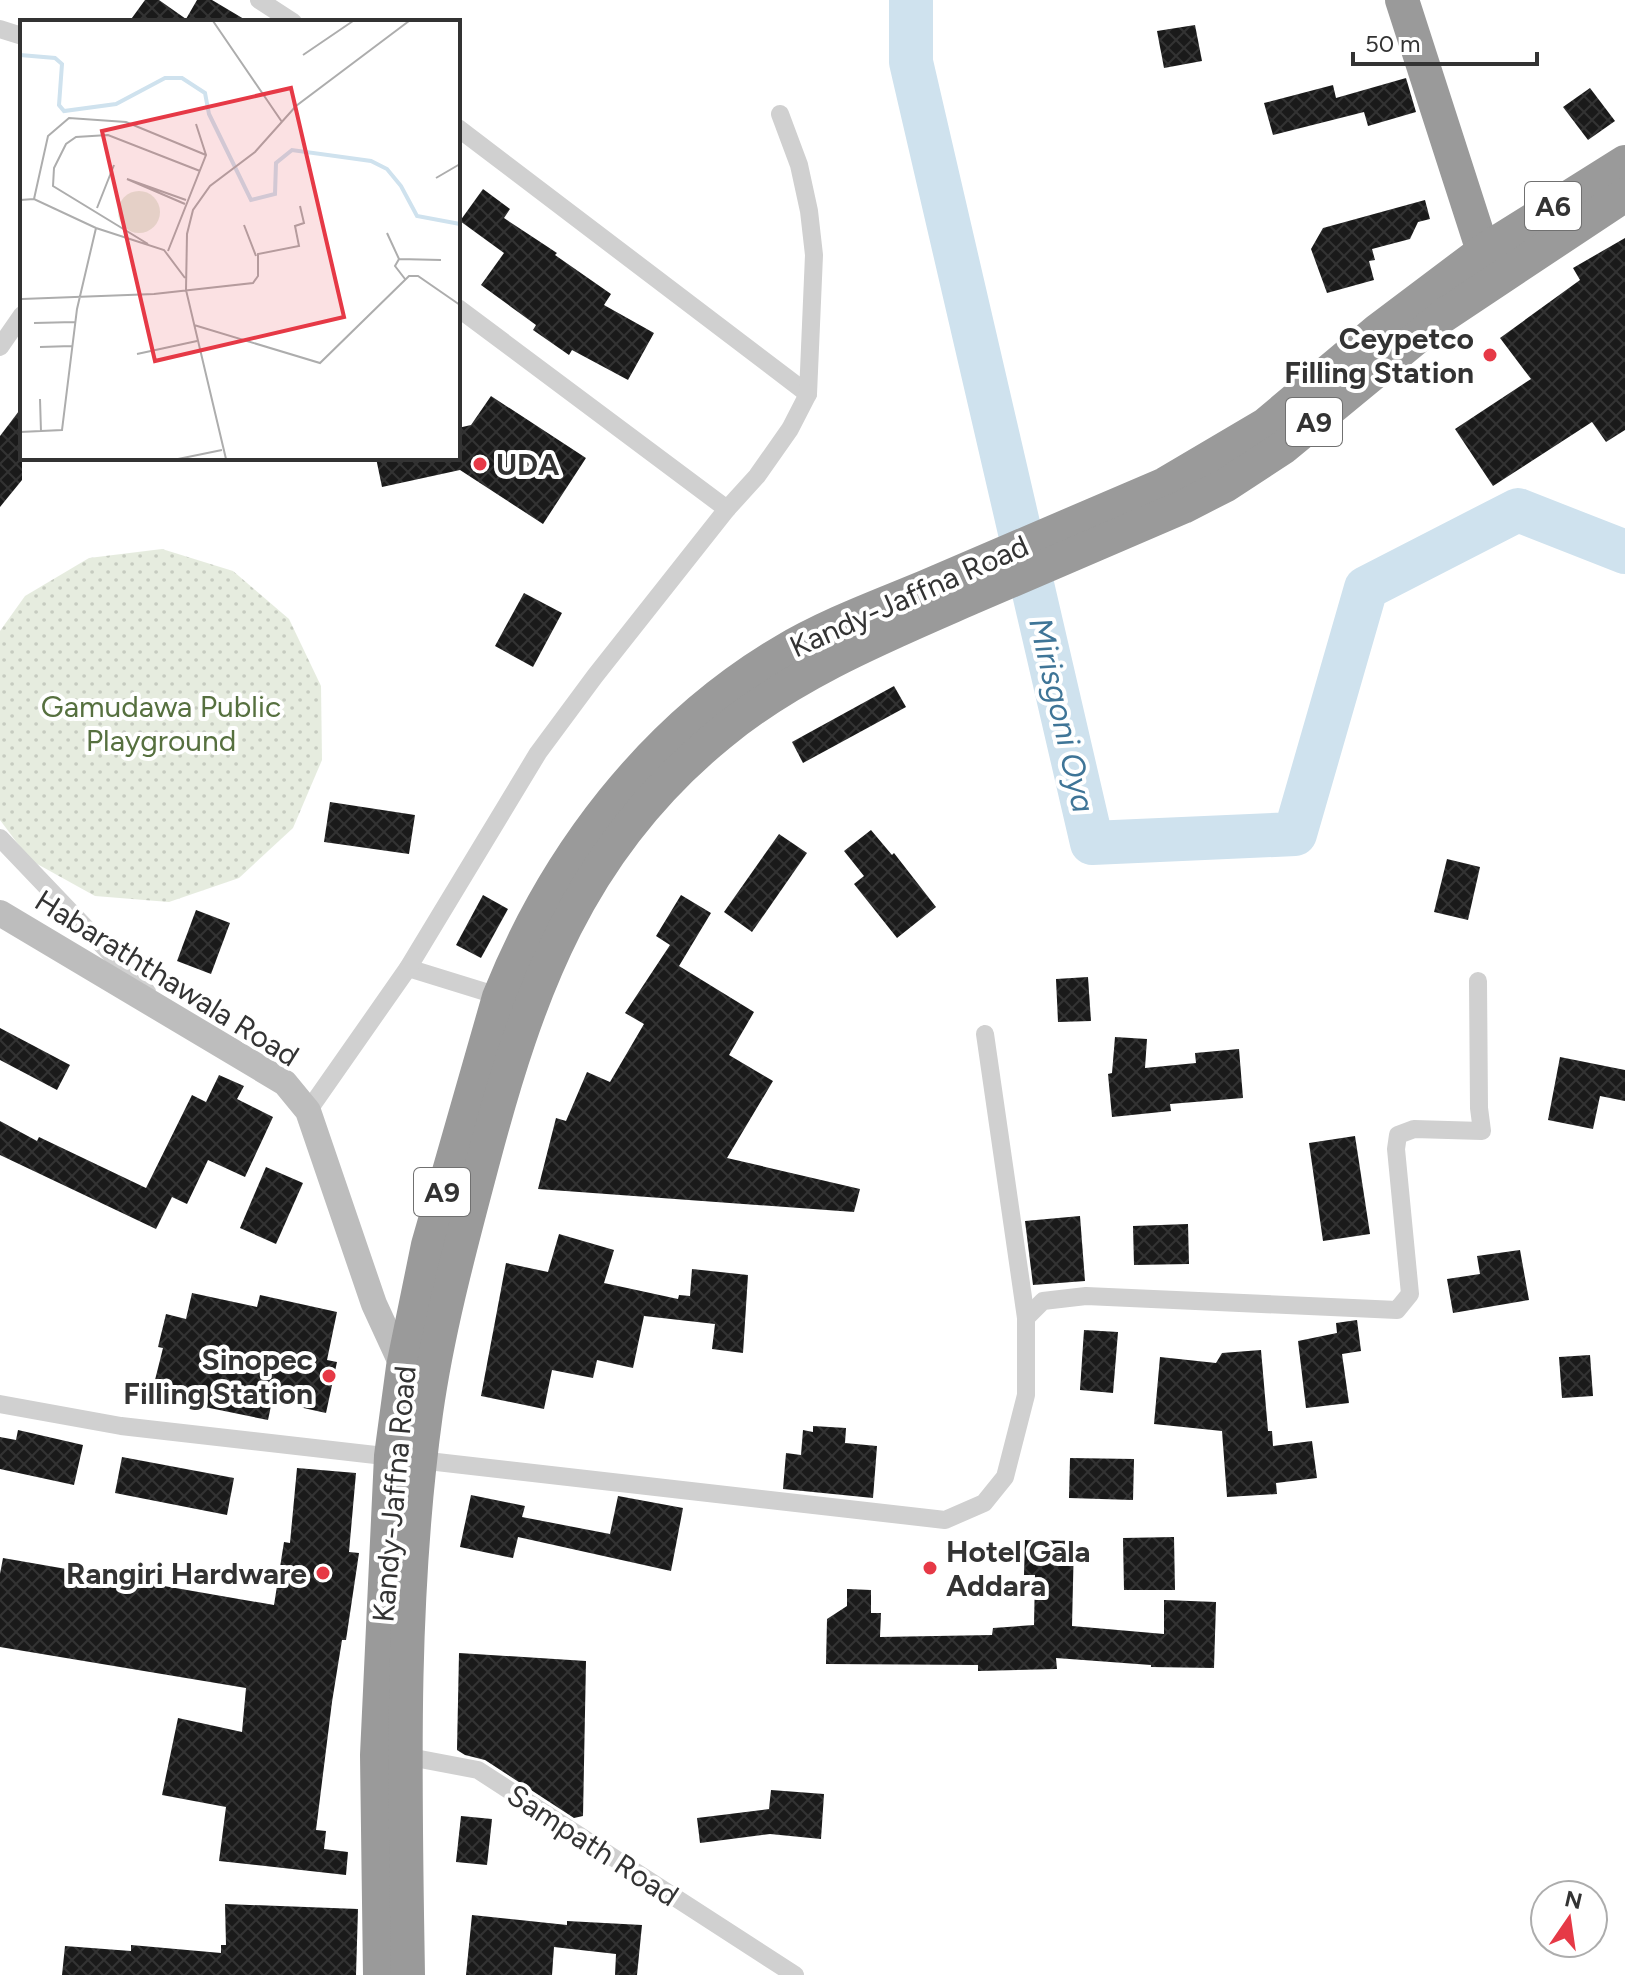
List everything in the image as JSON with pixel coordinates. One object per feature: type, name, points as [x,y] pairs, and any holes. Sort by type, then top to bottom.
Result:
[{"type":"highway","points":[[1402,0],[1489,265]]},
{"type":"highway","name":"A6","points":[[1489,265],[1625,162]]},
{"type":"highway","name":"A6","points":[[1489,265],[1625,195]]},
{"type":"highway","name":"Kandy-Jaffna Road","points":[[406,1459],[495,1113],[514,1001],[514,960],[550,889],[599,817],[676,733],[715,699],[781,652],[848,618],[908,610],[1108,524],[1165,484],[1265,425],[1378,330],[1489,265]]},
{"type":"highway","name":"Kandy-Jaffna Road","points":[[380,1975],[406,1459],[403,1367],[428,1245],[514,1001]]},
{"type":"highway","name":"Kandy-Jaffna Road","points":[[391,1755],[408,1975]]},
{"type":"street","points":[[259,0],[290,20]]},
{"type":"street","points":[[0,29],[20,35]]},
{"type":"street","points":[[308,1111],[408,968],[538,753],[727,509],[757,476],[790,429],[808,394],[812,348],[812,240],[799,165],[780,114]]},
{"type":"street","points":[[460,130],[808,394]]},
{"type":"street","points":[[460,309],[727,509]]},
{"type":"street","points":[[0,347],[20,318]]},
{"type":"street","points":[[0,838],[165,1011]]},
{"type":"street","name":"Habaraththawala Road","points":[[0,913],[285,1083],[308,1111],[374,1304],[403,1367]]},
{"type":"street","points":[[408,968],[514,1001]]},
{"type":"street","points":[[1026,1318],[1043,1301],[1086,1296],[1397,1310],[1410,1294],[1396,1149],[1398,1135],[1414,1129],[1482,1131],[1478,981]]},
{"type":"street","points":[[0,1404],[121,1426],[945,1520],[984,1503],[1005,1477],[1026,1395],[1026,1318],[985,1034]]},
{"type":"street","name":"Sampath Road","points":[[391,1755],[478,1770],[795,1975]]},
{"type":"green space","name":"Gamudawa Public Playground","points":[[162,549],[233,571],[289,619],[321,686],[322,760],[293,828],[239,878],[169,902],[95,896],[30,860],[0,820],[0,631],[25,596],[89,558]]},
{"type":"building","points":[[145,0],[159,0],[186,19],[197,0],[212,0],[246,20],[130,20]]},
{"type":"building","points":[[1195,25],[1202,61],[1164,68],[1157,31]]},
{"type":"building","points":[[1406,78],[1416,112],[1368,126],[1364,112],[1273,135],[1264,103],[1333,85],[1336,98]]},
{"type":"building","points":[[1590,88],[1615,121],[1588,140],[1563,107]]},
{"type":"building","points":[[483,189],[510,209],[504,218],[611,294],[604,305],[654,333],[628,380],[572,350],[569,355],[533,330],[536,325],[481,285],[504,253],[460,221]]},
{"type":"building","points":[[1425,200],[1430,219],[1418,222],[1410,239],[1372,249],[1375,260],[1369,261],[1374,280],[1327,293],[1311,249],[1323,228]]},
{"type":"building","points":[[1625,238],[1625,430],[1606,442],[1592,422],[1493,486],[1455,429],[1531,379],[1500,338],[1580,280],[1573,268]]},
{"type":"building","name":"UDA","points":[[491,396],[586,458],[543,524],[460,470],[382,487],[376,460],[460,460],[460,428],[471,425]]},
{"type":"building","points":[[20,410],[22,480],[0,507],[0,436]]},
{"type":"building","points":[[524,593],[562,613],[533,667],[495,646]]},
{"type":"building","points":[[894,686],[906,707],[803,763],[792,742]]},
{"type":"building","points":[[330,802],[415,815],[409,854],[324,842]]},
{"type":"building","points":[[871,830],[892,855],[894,853],[936,907],[897,938],[854,884],[864,876],[844,851]]},
{"type":"building","points":[[779,834],[807,853],[752,932],[724,912]]},
{"type":"building","points":[[1447,859],[1480,867],[1468,920],[1434,912]]},
{"type":"building","points":[[483,895],[508,909],[481,958],[456,945]]},
{"type":"building","points":[[681,895],[711,913],[679,966],[754,1012],[729,1055],[773,1081],[727,1158],[860,1189],[854,1212],[538,1189],[556,1118],[566,1121],[587,1072],[610,1082],[644,1024],[625,1013],[670,945],[656,936]]},
{"type":"building","points":[[196,910],[230,923],[211,974],[177,961]]},
{"type":"building","points":[[1088,977],[1091,1021],[1058,1022],[1056,979]]},
{"type":"building","points":[[0,1028],[70,1065],[57,1090],[0,1060]]},
{"type":"building","points":[[1115,1037],[1147,1039],[1145,1068],[1196,1063],[1195,1053],[1239,1049],[1243,1098],[1170,1104],[1171,1111],[1112,1117],[1108,1074],[1112,1073]]},
{"type":"building","points":[[1560,1057],[1625,1070],[1625,1101],[1600,1096],[1593,1129],[1548,1120]]},
{"type":"building","points":[[219,1075],[244,1086],[237,1099],[273,1117],[245,1177],[208,1160],[187,1204],[172,1197],[156,1229],[0,1155],[0,1121],[37,1141],[39,1137],[146,1188],[192,1095],[206,1102]]},
{"type":"building","points":[[1355,1136],[1370,1234],[1323,1241],[1309,1143]]},
{"type":"building","points":[[266,1167],[303,1183],[276,1244],[240,1228]]},
{"type":"building","points":[[1080,1216],[1085,1281],[1033,1285],[1025,1221]]},
{"type":"building","points":[[1188,1224],[1189,1264],[1134,1265],[1133,1226]]},
{"type":"building","points":[[559,1234],[614,1250],[604,1283],[678,1299],[679,1295],[690,1296],[692,1269],[748,1275],[743,1353],[712,1349],[715,1324],[644,1316],[633,1368],[597,1360],[593,1378],[552,1370],[544,1409],[481,1396],[506,1263],[548,1272]]},
{"type":"building","points":[[1520,1250],[1529,1300],[1453,1313],[1447,1279],[1480,1274],[1477,1256]]},
{"type":"building","points":[[192,1293],[257,1307],[260,1295],[337,1312],[327,1360],[337,1362],[326,1413],[272,1401],[268,1420],[151,1396],[163,1348],[158,1347],[166,1314],[186,1319]]},
{"type":"building","points":[[1357,1320],[1361,1351],[1342,1354],[1349,1403],[1306,1408],[1298,1341],[1337,1333],[1336,1323]]},
{"type":"building","points":[[1084,1330],[1118,1332],[1113,1393],[1080,1390]]},
{"type":"building","points":[[1261,1350],[1268,1431],[1272,1431],[1273,1446],[1312,1441],[1317,1478],[1276,1483],[1277,1494],[1227,1497],[1222,1431],[1154,1424],[1160,1357],[1216,1363],[1222,1353]]},
{"type":"building","points":[[1590,1355],[1593,1396],[1562,1398],[1559,1357]]},
{"type":"building","points":[[813,1426],[846,1428],[845,1443],[877,1446],[873,1498],[783,1489],[786,1453],[801,1455],[803,1430],[813,1432]]},
{"type":"building","points":[[18,1430],[83,1445],[74,1485],[0,1469],[0,1437],[16,1440]]},
{"type":"building","points":[[122,1457],[234,1478],[227,1515],[115,1493]]},
{"type":"building","points":[[1070,1458],[1134,1459],[1133,1500],[1069,1498]]},
{"type":"building","points":[[297,1468],[356,1473],[349,1552],[359,1553],[346,1640],[342,1640],[332,1702],[316,1830],[326,1831],[324,1849],[348,1852],[346,1875],[219,1861],[226,1807],[162,1795],[178,1718],[242,1732],[246,1688],[0,1647],[0,1574],[3,1558],[274,1605],[284,1542],[290,1543]]},
{"type":"building","points":[[471,1495],[525,1506],[522,1517],[610,1534],[618,1496],[683,1508],[671,1571],[518,1537],[513,1558],[460,1547]]},
{"type":"building","points":[[1174,1537],[1175,1590],[1124,1590],[1123,1538]]},
{"type":"building","points":[[1025,1540],[1074,1541],[1072,1626],[1164,1634],[1164,1600],[1216,1602],[1214,1668],[1151,1667],[1056,1658],[1057,1669],[978,1671],[978,1665],[826,1664],[827,1619],[847,1606],[847,1589],[871,1590],[871,1613],[881,1613],[880,1637],[992,1635],[993,1628],[1034,1625],[1035,1575],[1024,1575]]},
{"type":"building","points":[[459,1653],[586,1661],[583,1816],[574,1818],[485,1760],[457,1750]]},
{"type":"building","points":[[771,1790],[824,1794],[821,1839],[770,1834],[700,1843],[697,1818],[769,1809]]},
{"type":"building","points":[[461,1816],[492,1819],[487,1865],[456,1862]]},
{"type":"building","points":[[225,1904],[358,1909],[356,1975],[62,1975],[65,1946],[131,1951],[131,1945],[221,1953],[221,1945],[226,1945]]},
{"type":"building","points":[[472,1915],[567,1925],[567,1921],[642,1925],[637,1975],[615,1975],[616,1954],[554,1947],[552,1975],[466,1975]]},
{"type":"waterway","name":"Mirisgoni Oya","points":[[911,0],[911,62],[1092,843],[1295,834],[1366,588],[1518,510],[1625,552]]},
{"type":"place","name":"Ceypetco Filling Station","points":[[1490,355]]},
{"type":"place","name":"UDA","points":[[480,464]]},
{"type":"place","name":"Sinopec Filling Station","points":[[329,1376]]},
{"type":"place","name":"Hotel Gala Addara","points":[[930,1568]]},
{"type":"place","name":"Rangiri Hardware","points":[[323,1573]]}]
